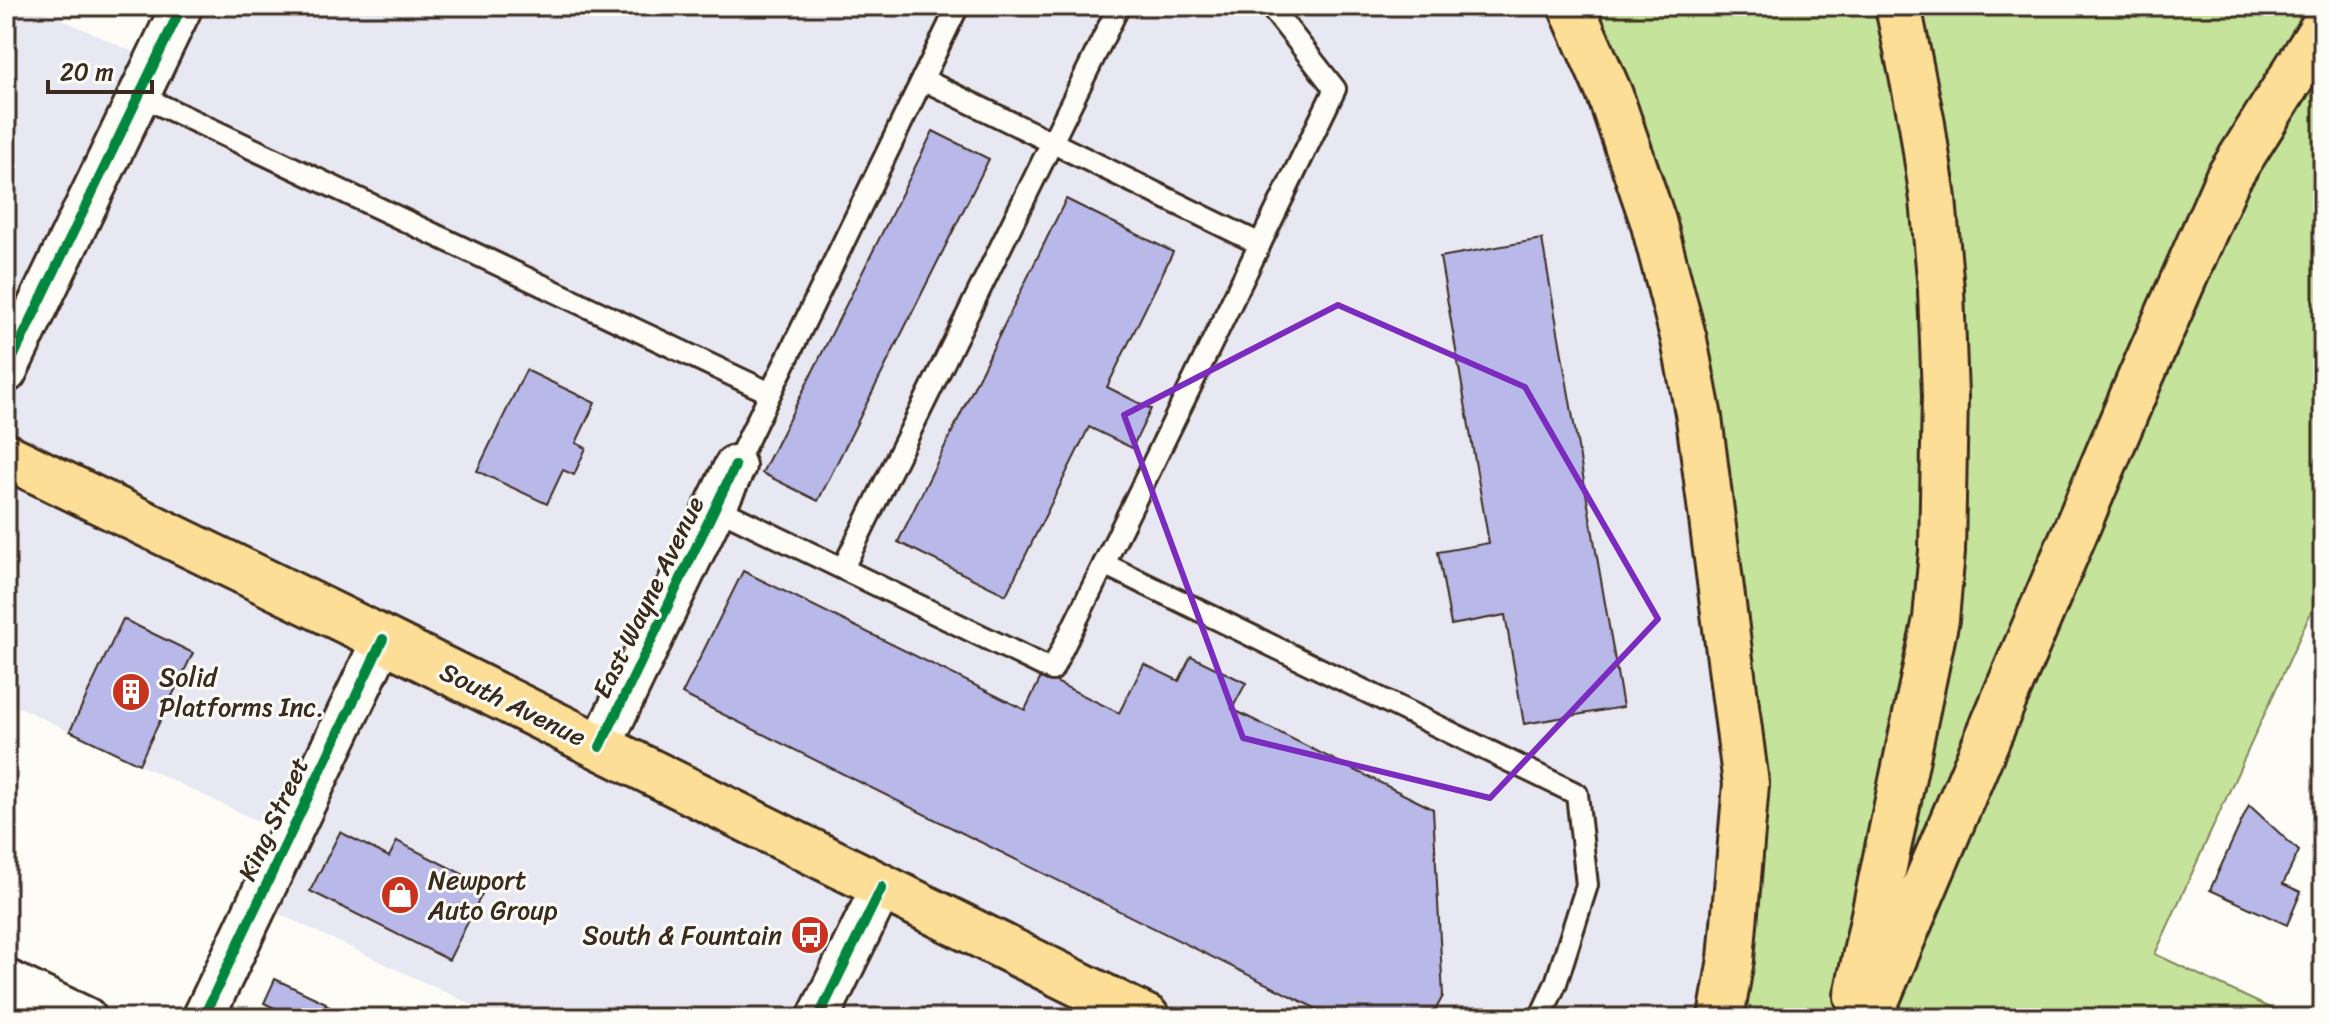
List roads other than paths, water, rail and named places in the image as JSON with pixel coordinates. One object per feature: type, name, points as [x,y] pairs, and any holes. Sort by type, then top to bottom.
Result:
[{"type":"main road","points":[[1571,6],[1610,95],[1653,221],[1684,340],[1699,418],[1746,784],[1731,959],[1721,1018]]},
{"type":"main road","points":[[1853,1018],[1936,619],[1942,551],[1945,396],[1940,275],[1922,124],[1898,6]]},
{"type":"main road","points":[[1869,1018],[2227,180],[2323,27]]},
{"type":"main road","name":"South Avenue","points":[[6,456],[383,639],[1147,1018]]},
{"type":"street","points":[[6,372],[182,6]]},
{"type":"street","name":"East Wayne Avenue","points":[[600,747],[735,466]]},
{"type":"street","name":"King Street","points":[[203,1018],[383,639]]},
{"type":"street","points":[[818,1018],[882,887]]},
{"type":"street","points":[[6,980],[86,1018]]},
{"type":"lane","points":[[735,466],[958,6]]},
{"type":"lane","points":[[843,568],[1119,6]]},
{"type":"lane","points":[[715,507],[1052,670],[1335,89],[1270,6]]},
{"type":"lane","points":[[922,79],[1260,244]]},
{"type":"lane","points":[[139,95],[770,393]]},
{"type":"lane","points":[[1104,564],[1577,794],[1587,885],[1556,983],[1540,1018]]},
{"type":"place","name":"Solid Platforms Inc.","points":[[131,692]]},
{"type":"place","name":"Newport Auto Group","points":[[400,895]]},
{"type":"place","name":"South & Fountain","points":[[810,935]]}]
